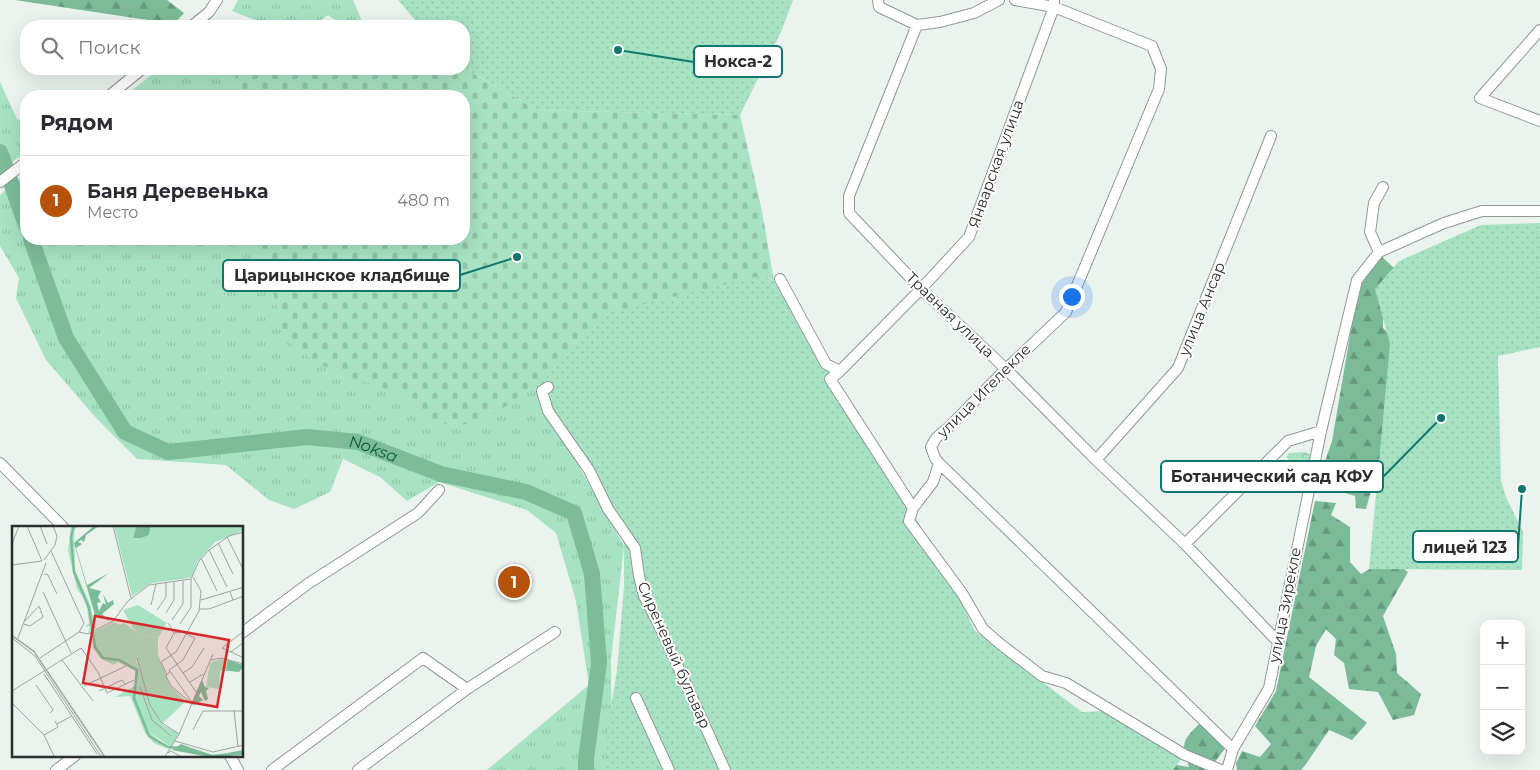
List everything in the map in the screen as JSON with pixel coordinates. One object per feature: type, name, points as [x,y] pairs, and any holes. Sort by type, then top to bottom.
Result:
[{"type":"street","points":[[199,20],[209,12],[217,0]]},
{"type":"street","points":[[878,0],[879,8],[917,25],[940,22],[974,13],[999,0]]},
{"type":"street","name":"улица Игелекле","points":[[940,463],[935,458],[931,447],[936,438],[1006,368],[1066,312],[1159,89],[1161,69],[1152,46],[1054,4],[1015,0]]},
{"type":"street","name":"Январская улица","points":[[913,508],[830,379],[921,289],[969,237],[1054,4]]},
{"type":"street","name":"Травная улица","points":[[917,25],[849,196],[849,213],[921,289],[1006,368],[1096,460],[1185,544],[1278,642]]},
{"type":"street","points":[[1540,30],[1480,98],[1540,121]]},
{"type":"street","points":[[117,90],[135,75]]},
{"type":"street","name":"улица Ансар","points":[[1096,460],[1178,368],[1271,136]]},
{"type":"street","points":[[0,182],[20,167]]},
{"type":"street","points":[[1383,187],[1374,203],[1370,232],[1380,252],[1444,223],[1482,211],[1540,211]]},
{"type":"street","name":"улица Зирекле","points":[[1227,770],[1232,749],[1269,688],[1321,430],[1357,280],[1380,252]]},
{"type":"street","points":[[780,279],[826,364],[840,371]]},
{"type":"street","name":"Сиреневый бульвар","points":[[548,387],[542,391],[548,411],[589,470],[608,510],[635,548],[644,596],[660,624],[725,770]]},
{"type":"street","points":[[1185,544],[1288,441],[1321,430]]},
{"type":"street","points":[[0,463],[62,526]]},
{"type":"street","points":[[1222,770],[1185,755],[1066,683],[1042,676],[983,629],[962,594],[909,522],[913,508],[933,482],[940,463],[1232,749]]},
{"type":"street","points":[[244,632],[309,583],[418,513],[439,490]]},
{"type":"street","points":[[358,770],[467,689],[555,632]]},
{"type":"street","points":[[272,770],[423,658],[467,689]]},
{"type":"street","points":[[636,698],[669,770]]},
{"type":"street","points":[[56,770],[72,758]]},
{"type":"street","points":[[231,758],[238,770]]},
{"type":"green space","points":[[15,0],[167,0],[184,13],[178,20],[148,20]]},
{"type":"green space","points":[[238,0],[353,0],[361,20],[336,20],[328,15],[322,20],[255,20],[232,11]]},
{"type":"green space","points":[[398,0],[793,0],[781,32],[740,115],[537,110],[470,71],[470,20],[415,20]]},
{"type":"green space","points":[[470,71],[537,110],[740,115],[762,211],[774,281],[768,277],[534,382],[534,387],[483,419],[469,424],[455,425],[441,422],[427,415],[403,389],[387,389],[344,375],[319,364],[286,340],[260,245],[470,245],[470,90],[231,90],[237,75],[470,75]]},
{"type":"green space","points":[[151,75],[276,75],[254,90],[133,90]]},
{"type":"green space","points":[[0,82],[17,119],[20,121],[20,156],[0,172]]},
{"type":"green space","points":[[20,179],[20,245],[265,245],[403,389],[501,409],[534,387],[624,546],[611,660],[612,770],[487,770],[589,685],[576,601],[556,533],[527,510],[439,482],[407,501],[380,477],[343,459],[330,492],[294,509],[269,500],[226,465],[137,459],[97,419],[46,360],[16,298],[19,278],[0,246],[1,194]]},
{"type":"green space","points":[[1540,223],[1540,347],[1498,356],[1501,481],[1506,497],[1523,532],[1522,570],[1369,569],[1390,344],[1375,289],[1399,261],[1481,225]]},
{"type":"green space","points":[[1381,256],[1395,269],[1383,308],[1383,328],[1397,341],[1380,458],[1366,509],[1356,508],[1355,496],[1329,488],[1322,470],[1332,441],[1359,283]]},
{"type":"green space","points":[[763,275],[774,281],[915,516],[957,593],[975,631],[1082,712],[1108,711],[1182,758],[1173,770],[606,770],[608,726],[617,670],[624,586],[624,536],[534,387],[534,382],[611,312]]},
{"type":"green space","points":[[1305,452],[1314,457],[1307,476],[1286,457],[1289,453]]},
{"type":"green space","points":[[1315,501],[1336,503],[1331,515],[1350,527],[1350,562],[1361,574],[1389,558],[1408,572],[1383,616],[1396,654],[1397,673],[1421,694],[1414,715],[1393,720],[1378,692],[1349,689],[1344,663],[1334,655],[1336,639],[1326,629],[1316,646],[1309,677],[1367,723],[1352,740],[1329,730],[1301,770],[1237,770],[1236,763],[1242,751],[1260,757],[1271,744],[1255,726],[1276,691]]},
{"type":"green space","points":[[1200,723],[1226,747],[1209,770],[1163,770],[1164,763],[1189,767],[1184,747],[1185,742]]},
{"type":"waterway","name":"Noksa","points":[[0,152],[20,208]]},
{"type":"waterway","name":"Noksa","points":[[33,245],[66,338],[125,432],[168,452],[307,437],[358,442],[441,474],[526,492],[574,513],[592,574],[599,663],[586,770]]},
{"type":"place","name":"Нокса-2","points":[[618,50]]},
{"type":"place","name":"Царицынское кладбище","points":[[517,257]]},
{"type":"place","name":"Ботанический сад КФУ","points":[[1441,418]]},
{"type":"place","name":"лицей 123","points":[[1522,489]]},
{"type":"place","name":"Баня Деревенька","points":[[514,582]]}]
